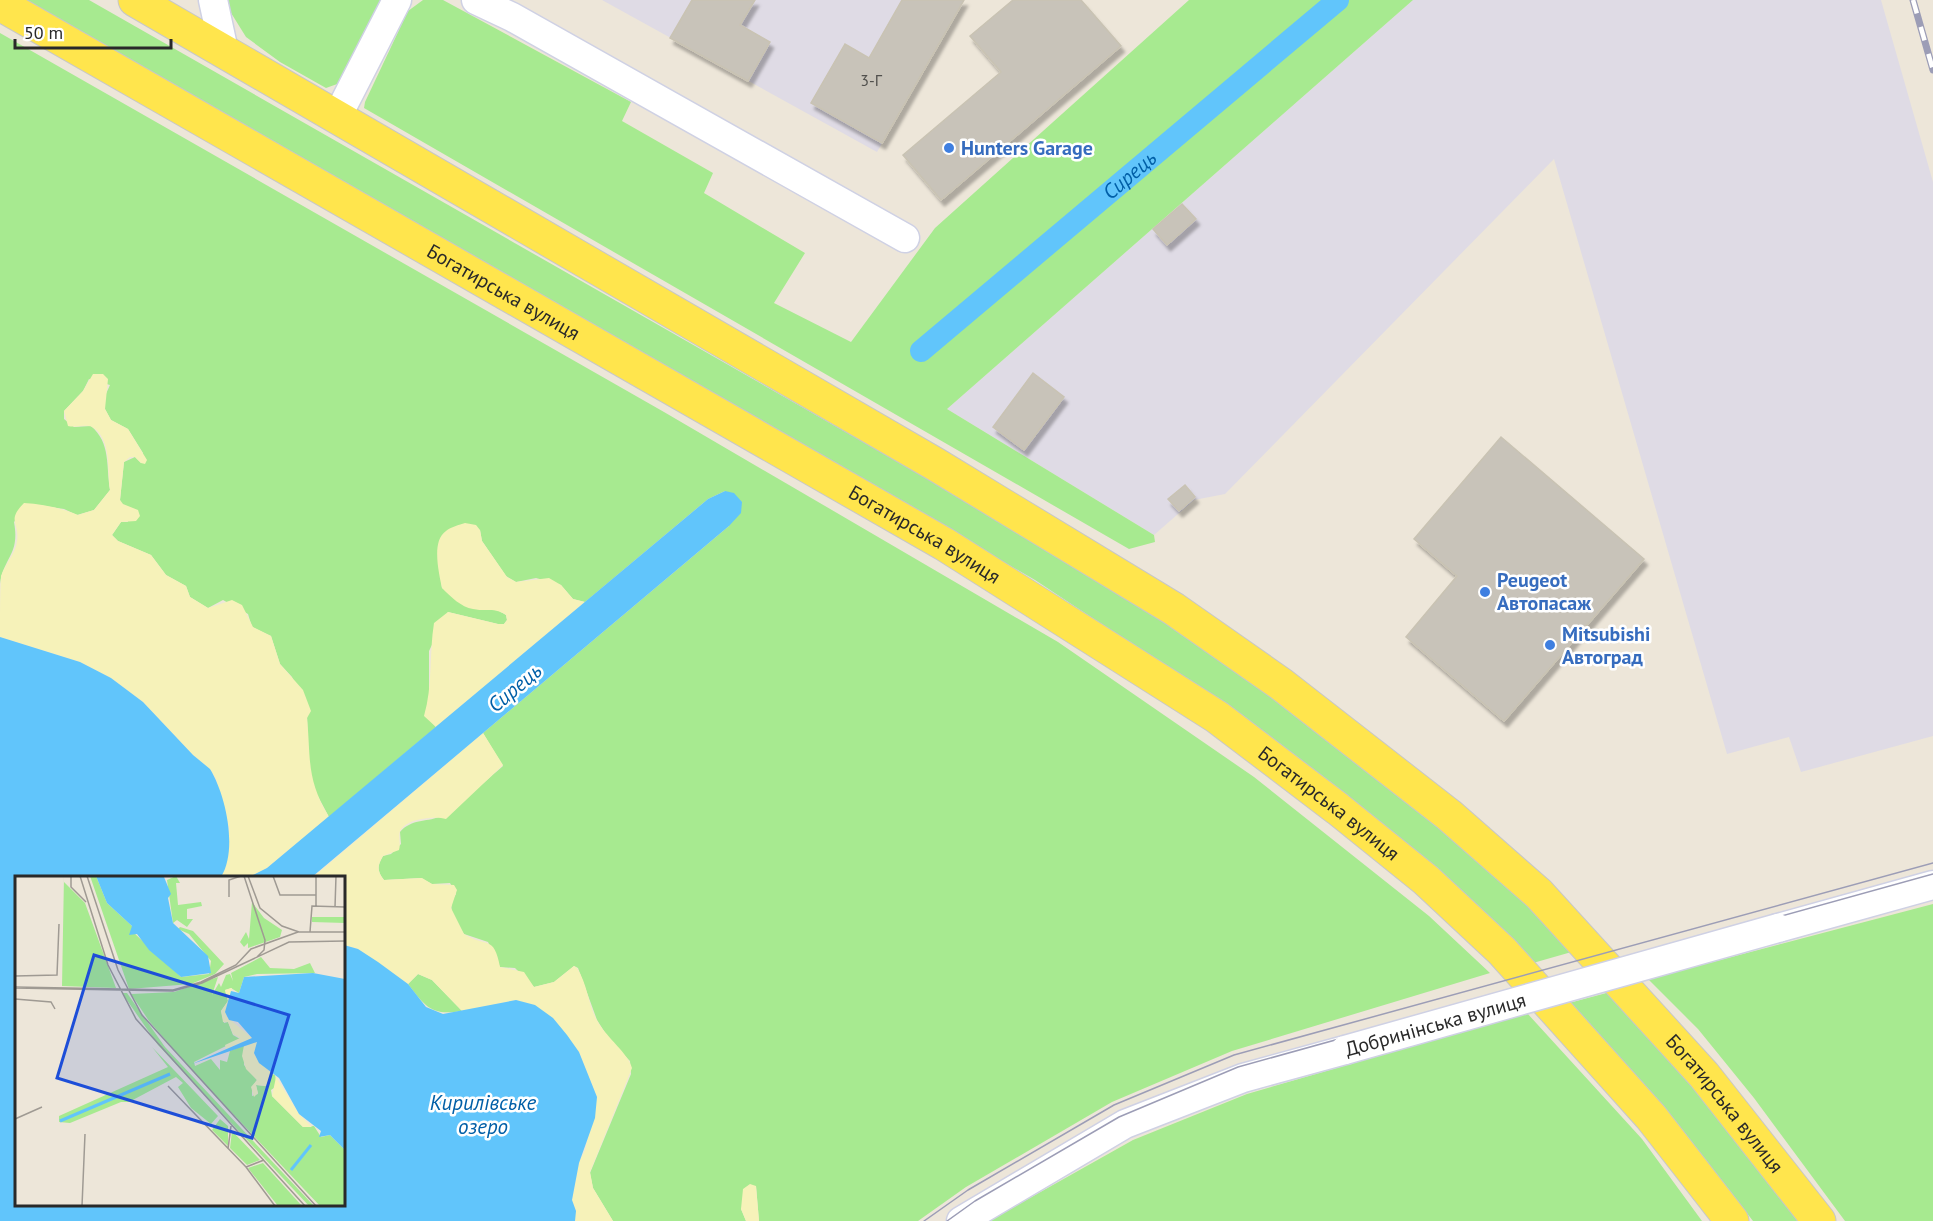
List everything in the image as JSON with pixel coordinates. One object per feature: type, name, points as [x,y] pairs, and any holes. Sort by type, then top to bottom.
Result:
[{"type":"main road","name":"Богатирська вулиця","points":[[135,0],[943,469],[1174,609],[1281,684],[1449,815],[1539,894],[1704,1075],[1819,1221]]},
{"type":"main road","name":"Богатирська вулиця","points":[[0,4],[944,544],[1074,624],[1217,717],[1338,809],[1426,880],[1502,951],[1652,1117],[1732,1221]]},
{"type":"street","points":[[213,0],[224,51]]},
{"type":"street","points":[[337,117],[398,0]]},
{"type":"street","points":[[476,0],[512,17],[906,238]]},
{"type":"street","name":"Добринінська вулиця","points":[[961,1221],[1125,1124],[1243,1078],[1933,885]]},
{"type":"shaded area","points":[[602,0],[964,0],[877,152]]},
{"type":"shaded area","points":[[1413,0],[1881,0],[1933,182],[1933,736],[1801,772],[1789,737],[1727,754],[1554,159],[1225,494],[1194,500],[1154,535],[947,409]]},
{"type":"green space","points":[[26,0],[89,0],[1105,580],[1373,769],[1527,903],[1575,951],[1533,963],[1224,705],[1035,580]]},
{"type":"green space","points":[[223,0],[383,0],[340,83],[326,88],[280,62],[246,37]]},
{"type":"green space","points":[[423,0],[443,0],[631,102],[622,121],[713,173],[704,193],[805,253],[774,303],[851,342],[935,228],[1189,0],[1413,0],[947,409],[1154,535],[1155,542],[1129,549],[364,108],[408,11]]},
{"type":"green space","points":[[0,33],[664,412],[1058,642],[1254,777],[1429,916],[1490,973],[1232,1051],[1112,1102],[966,1187],[918,1221],[759,1221],[756,1186],[741,1209],[746,1221],[613,1221],[593,1188],[590,1173],[631,1074],[630,1061],[611,1042],[597,1020],[578,968],[574,966],[554,982],[534,987],[515,968],[500,967],[488,942],[464,934],[453,914],[451,904],[456,894],[450,883],[432,884],[421,878],[384,880],[379,866],[383,856],[391,854],[401,844],[400,832],[404,828],[445,814],[503,766],[483,733],[729,526],[725,491],[708,499],[585,602],[573,599],[561,585],[536,578],[516,582],[506,576],[482,541],[480,530],[438,559],[442,588],[486,610],[494,608],[506,615],[507,620],[504,624],[498,624],[448,612],[429,651],[429,702],[425,715],[436,727],[329,817],[313,787],[309,774],[307,715],[292,677],[280,664],[271,636],[252,627],[248,614],[223,600],[208,608],[190,597],[186,586],[166,575],[151,555],[118,541],[112,535],[121,522],[128,522],[120,500],[124,462],[135,457],[141,463],[143,453],[128,429],[111,420],[105,409],[105,396],[110,385],[89,379],[83,391],[64,411],[64,419],[74,427],[91,426],[102,440],[105,447],[110,490],[94,510],[77,515],[64,509],[31,504],[14,522],[15,542],[0,584]]},
{"type":"green space","points":[[1933,904],[1933,1221],[1845,1221],[1754,1098],[1698,1029],[1648,979]]},
{"type":"green space","points":[[418,974],[432,980],[462,1011],[436,1011],[425,1004],[408,984]]},
{"type":"green space","points":[[1614,991],[1808,1221],[1753,1221],[1674,1119],[1569,1003]]},
{"type":"green space","points":[[1527,1013],[1642,1139],[1702,1221],[989,1221],[1133,1140],[1247,1094]]},
{"type":"sand","points":[[93,374],[103,374],[108,379],[105,409],[111,420],[128,429],[147,460],[145,464],[135,457],[130,457],[124,462],[120,500],[123,504],[138,510],[140,516],[136,521],[121,522],[112,535],[118,541],[151,555],[166,575],[186,586],[190,597],[208,608],[232,600],[242,605],[253,627],[271,636],[280,664],[303,690],[311,711],[307,718],[311,769],[316,791],[329,817],[267,868],[251,876],[221,876],[229,828],[216,779],[210,769],[193,755],[143,702],[111,678],[80,662],[0,637],[1,576],[16,545],[15,518],[19,509],[24,503],[44,505],[78,515],[94,510],[110,490],[106,447],[103,439],[92,427],[68,426],[64,411],[83,391]]},
{"type":"sand","points":[[465,523],[476,525],[480,530],[482,541],[507,577],[516,582],[549,578],[561,585],[573,599],[585,602],[436,727],[424,716],[429,693],[434,623],[448,612],[498,624],[504,624],[507,620],[506,615],[497,611],[478,610],[464,606],[442,588],[437,558],[441,536],[453,527]]},
{"type":"sand","points":[[483,733],[503,765],[446,819],[422,819],[404,827],[399,833],[399,850],[383,856],[379,871],[384,880],[422,878],[432,884],[454,885],[457,890],[451,908],[464,934],[492,946],[500,967],[524,972],[534,987],[554,982],[574,966],[577,968],[584,981],[598,1022],[630,1062],[632,1068],[590,1172],[593,1188],[613,1221],[575,1221],[573,1217],[576,1211],[572,1200],[579,1162],[585,1150],[597,1097],[579,1052],[553,1018],[516,1000],[462,1011],[432,980],[418,974],[408,984],[358,949],[345,945],[345,876],[314,876]]},
{"type":"sand","points":[[750,1184],[756,1186],[759,1221],[746,1221],[741,1209],[743,1189]]},
{"type":"water","points":[[725,491],[734,493],[742,502],[741,513],[729,526],[313,876],[251,876],[267,868],[708,499]]},
{"type":"water","name":"Кирилівське озеро","points":[[0,637],[80,662],[111,678],[143,702],[193,755],[210,769],[225,807],[229,838],[229,852],[221,876],[15,876],[15,1206],[345,1206],[345,945],[358,949],[378,962],[408,984],[426,1007],[443,1014],[516,1000],[535,1005],[553,1018],[579,1052],[597,1097],[595,1118],[579,1163],[572,1200],[576,1211],[575,1221],[0,1221]]},
{"type":"building","points":[[692,0],[755,0],[740,25],[770,42],[748,81],[670,38]]},
{"type":"building","points":[[902,0],[964,0],[882,143],[811,103],[845,44],[869,58]]},
{"type":"building","points":[[1013,0],[1081,0],[1121,46],[941,200],[903,155],[1001,72],[970,36]]},
{"type":"building","points":[[1182,204],[1196,219],[1167,245],[1153,229]]},
{"type":"building","points":[[1033,373],[1064,397],[1024,450],[993,427]]},
{"type":"building","points":[[1501,437],[1644,559],[1504,721],[1406,637],[1457,576],[1414,539]]},
{"type":"building","points":[[1185,485],[1195,497],[1179,511],[1168,499]]},
{"type":"waterway","name":"Сирець","points":[[921,351],[1338,0]]},
{"type":"tram line","points":[[924,1221],[968,1190],[1114,1105],[1234,1055],[1933,863]]},
{"type":"tram line","points":[[947,1221],[975,1201],[1119,1117],[1238,1067],[1933,874]]},
{"type":"railway","points":[[1913,0],[1933,70]]},
{"type":"place","name":"Hunters Garage","points":[[949,148]]},
{"type":"place","name":"Peugeot Автопасаж","points":[[1485,592]]},
{"type":"place","name":"Mitsubishi Автоград","points":[[1550,645]]}]
